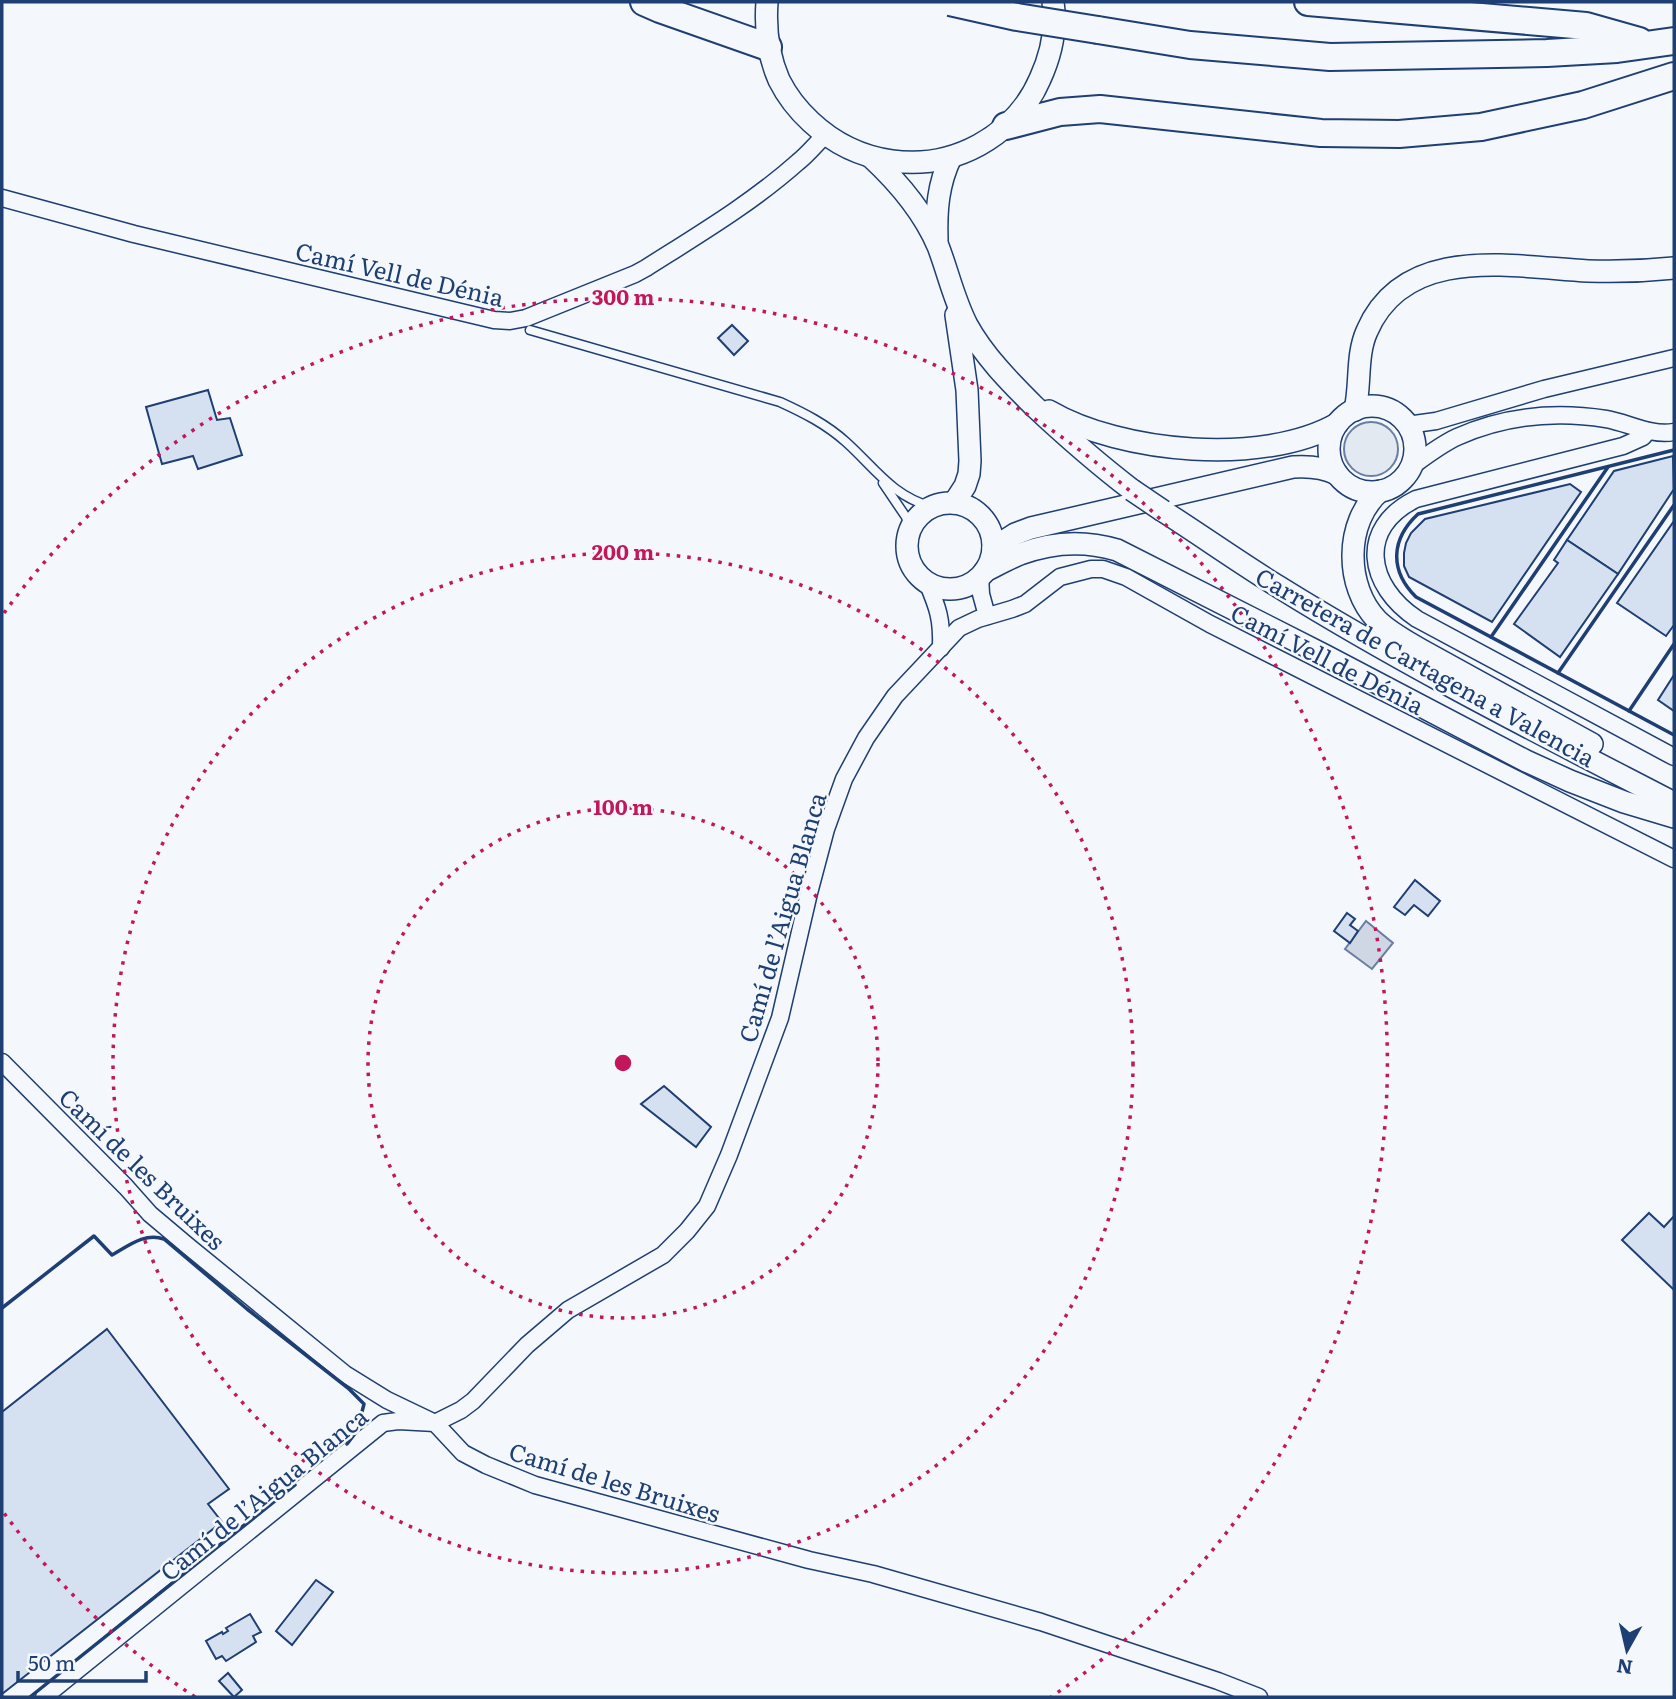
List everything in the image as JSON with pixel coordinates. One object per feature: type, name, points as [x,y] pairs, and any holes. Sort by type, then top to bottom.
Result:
[{"type":"highway","points":[[643,2],[768,47]]},
{"type":"highway","points":[[950,2],[1017,17],[1190,45],[1331,57],[1547,53],[1618,49],[1663,42]]},
{"type":"highway","points":[[1308,2],[1586,26],[1663,42]]},
{"type":"highway","points":[[1006,126],[1060,112],[1100,109],[1321,133],[1399,134],[1481,127],[1583,105],[1674,76]]},
{"type":"main road","points":[[767,2],[765,21],[768,47],[780,81],[799,111],[825,135],[847,148],[871,157],[911,163],[951,157],[971,150],[1006,126],[1033,95],[1050,58],[1055,17],[1053,2]]},
{"type":"main road","name":"Carretera de Cartagena a Valencia","points":[[871,157],[891,176],[923,218],[937,246],[968,327],[988,355],[1026,397],[1088,455],[1132,490],[1278,586],[1461,691],[1674,803]]},
{"type":"main road","name":"Carretera de Cartagena a Valencia","points":[[937,246],[938,193],[951,157]]},
{"type":"main road","points":[[1355,410],[1363,339],[1375,314],[1400,289],[1429,273],[1446,268],[1493,265],[1633,272],[1674,268]]},
{"type":"main road","points":[[948,278],[959,330],[970,434],[970,461],[965,486],[943,505],[923,513],[915,520],[910,530],[907,550],[909,559],[913,568],[927,582],[949,589],[961,587],[1020,554],[1060,544],[1087,543],[1116,550],[1526,761],[1625,802],[1674,817]]},
{"type":"main road","points":[[1334,432],[1330,460],[1337,474],[1353,488],[1380,491],[1398,484],[1411,467],[1415,445],[1411,431],[1401,418],[1372,398],[1360,369]]},
{"type":"main road","points":[[1026,397],[1056,415],[1097,432],[1137,442],[1184,449],[1266,446],[1326,430],[1334,432]]},
{"type":"main road","points":[[1293,467],[1313,457],[1342,418],[1365,407],[1385,408]]},
{"type":"main road","points":[[993,548],[1015,534],[1031,528],[1293,467],[1311,467],[1337,474]]},
{"type":"main road","points":[[1380,491],[1367,504],[1360,518],[1353,561],[1362,599],[1378,621],[1401,638],[1606,751],[1674,794]]},
{"type":"main road","points":[[943,505],[972,510],[986,524],[993,548],[983,573]]},
{"type":"main road","points":[[986,524],[1031,528]]},
{"type":"street","name":"Camí Vell de Dénia","points":[[2,198],[134,234],[494,320],[510,321],[526,318],[646,268],[722,220],[775,181],[800,161],[825,135]]},
{"type":"street","points":[[1407,425],[1436,421],[1544,389],[1674,358]]},
{"type":"street","points":[[1411,467],[1457,437],[1539,415],[1562,414],[1607,419],[1648,431],[1674,432]]},
{"type":"street","points":[[1648,431],[1643,437],[1623,446],[1416,499],[1402,506],[1388,519],[1377,541],[1375,557],[1389,594],[1401,608],[1674,757]]},
{"type":"street","name":"Camí Vell de Dénia","points":[[960,628],[1025,604],[1060,577],[1091,569],[1103,569],[1126,577],[1210,624],[1674,859]]},
{"type":"street","points":[[983,573],[981,594],[987,616]]},
{"type":"street","points":[[927,582],[942,614],[960,628]]},
{"type":"street","points":[[938,607],[942,628],[941,648]]},
{"type":"street","name":"Camí de l’Aigua Blanca","points":[[44,1697],[383,1423],[435,1423],[461,1410],[527,1345],[568,1310],[663,1255],[687,1231],[706,1206],[729,1155],[780,1018],[826,829],[845,779],[866,738],[895,696],[960,628]]},
{"type":"street","name":"Camí de les Bruixes","points":[[2,1062],[150,1214],[345,1374],[387,1400],[435,1423],[463,1452],[508,1475],[534,1485],[809,1560],[873,1574],[1041,1622],[1259,1697]]},
{"type":"lane","name":"Camí Vell de Dénia","points":[[530,330],[780,402],[816,419],[845,440],[893,488],[909,499],[943,505]]},
{"type":"lane","name":"Camí Vell de Dénia","points":[[876,472],[906,517],[910,530]]},
{"type":"shaded area","points":[[1371,422],[1390,430],[1398,449],[1390,468],[1371,476],[1352,468],[1344,449],[1352,430]]},
{"type":"shaded area","points":[[1366,921],[1393,943],[1372,969],[1345,949]]},
{"type":"building","points":[[732,325],[748,341],[734,355],[718,338]]},
{"type":"building","points":[[208,390],[217,420],[230,418],[242,455],[198,469],[193,456],[162,464],[146,407]]},
{"type":"building","points":[[1673,456],[1674,489],[1618,574],[1567,540],[1614,471]]},
{"type":"building","points":[[1570,484],[1581,492],[1492,622],[1409,577],[1404,566],[1406,543],[1411,533],[1425,519]]},
{"type":"building","points":[[1674,521],[1674,625],[1666,636],[1617,603]]},
{"type":"building","points":[[1567,540],[1618,574],[1560,657],[1514,624],[1558,563],[1554,560]]},
{"type":"building","points":[[1674,675],[1674,711],[1658,700]]},
{"type":"building","points":[[1415,880],[1440,901],[1428,916],[1414,905],[1405,915],[1394,907]]},
{"type":"building","points":[[1347,913],[1355,919],[1350,925],[1358,931],[1350,943],[1334,931]]},
{"type":"building","points":[[664,1086],[711,1127],[696,1147],[641,1104]]},
{"type":"building","points":[[1649,1213],[1664,1227],[1674,1216],[1674,1290],[1622,1240]]},
{"type":"building","points":[[107,1329],[229,1489],[208,1504],[222,1522],[2,1694],[2,1412]]},
{"type":"building","points":[[316,1580],[333,1592],[292,1645],[276,1631]]},
{"type":"building","points":[[250,1614],[261,1632],[253,1636],[256,1642],[226,1661],[222,1656],[216,1659],[206,1641],[228,1631],[226,1628]]},
{"type":"building","points":[[228,1673],[242,1690],[234,1697],[219,1681]]},
{"type":"wall","points":[[1674,450],[1418,514],[1402,534],[1397,555],[1401,576],[1416,597],[1674,735]]},
{"type":"wall","points":[[1491,637],[1608,467]]},
{"type":"wall","points":[[1558,673],[1674,505]]},
{"type":"wall","points":[[1629,711],[1674,644]]},
{"type":"wall","points":[[2,1308],[94,1236],[112,1255],[143,1239],[164,1239],[247,1309],[348,1388],[364,1404],[357,1431],[347,1444]]},
{"type":"wall","points":[[30,1697],[295,1485]]}]
